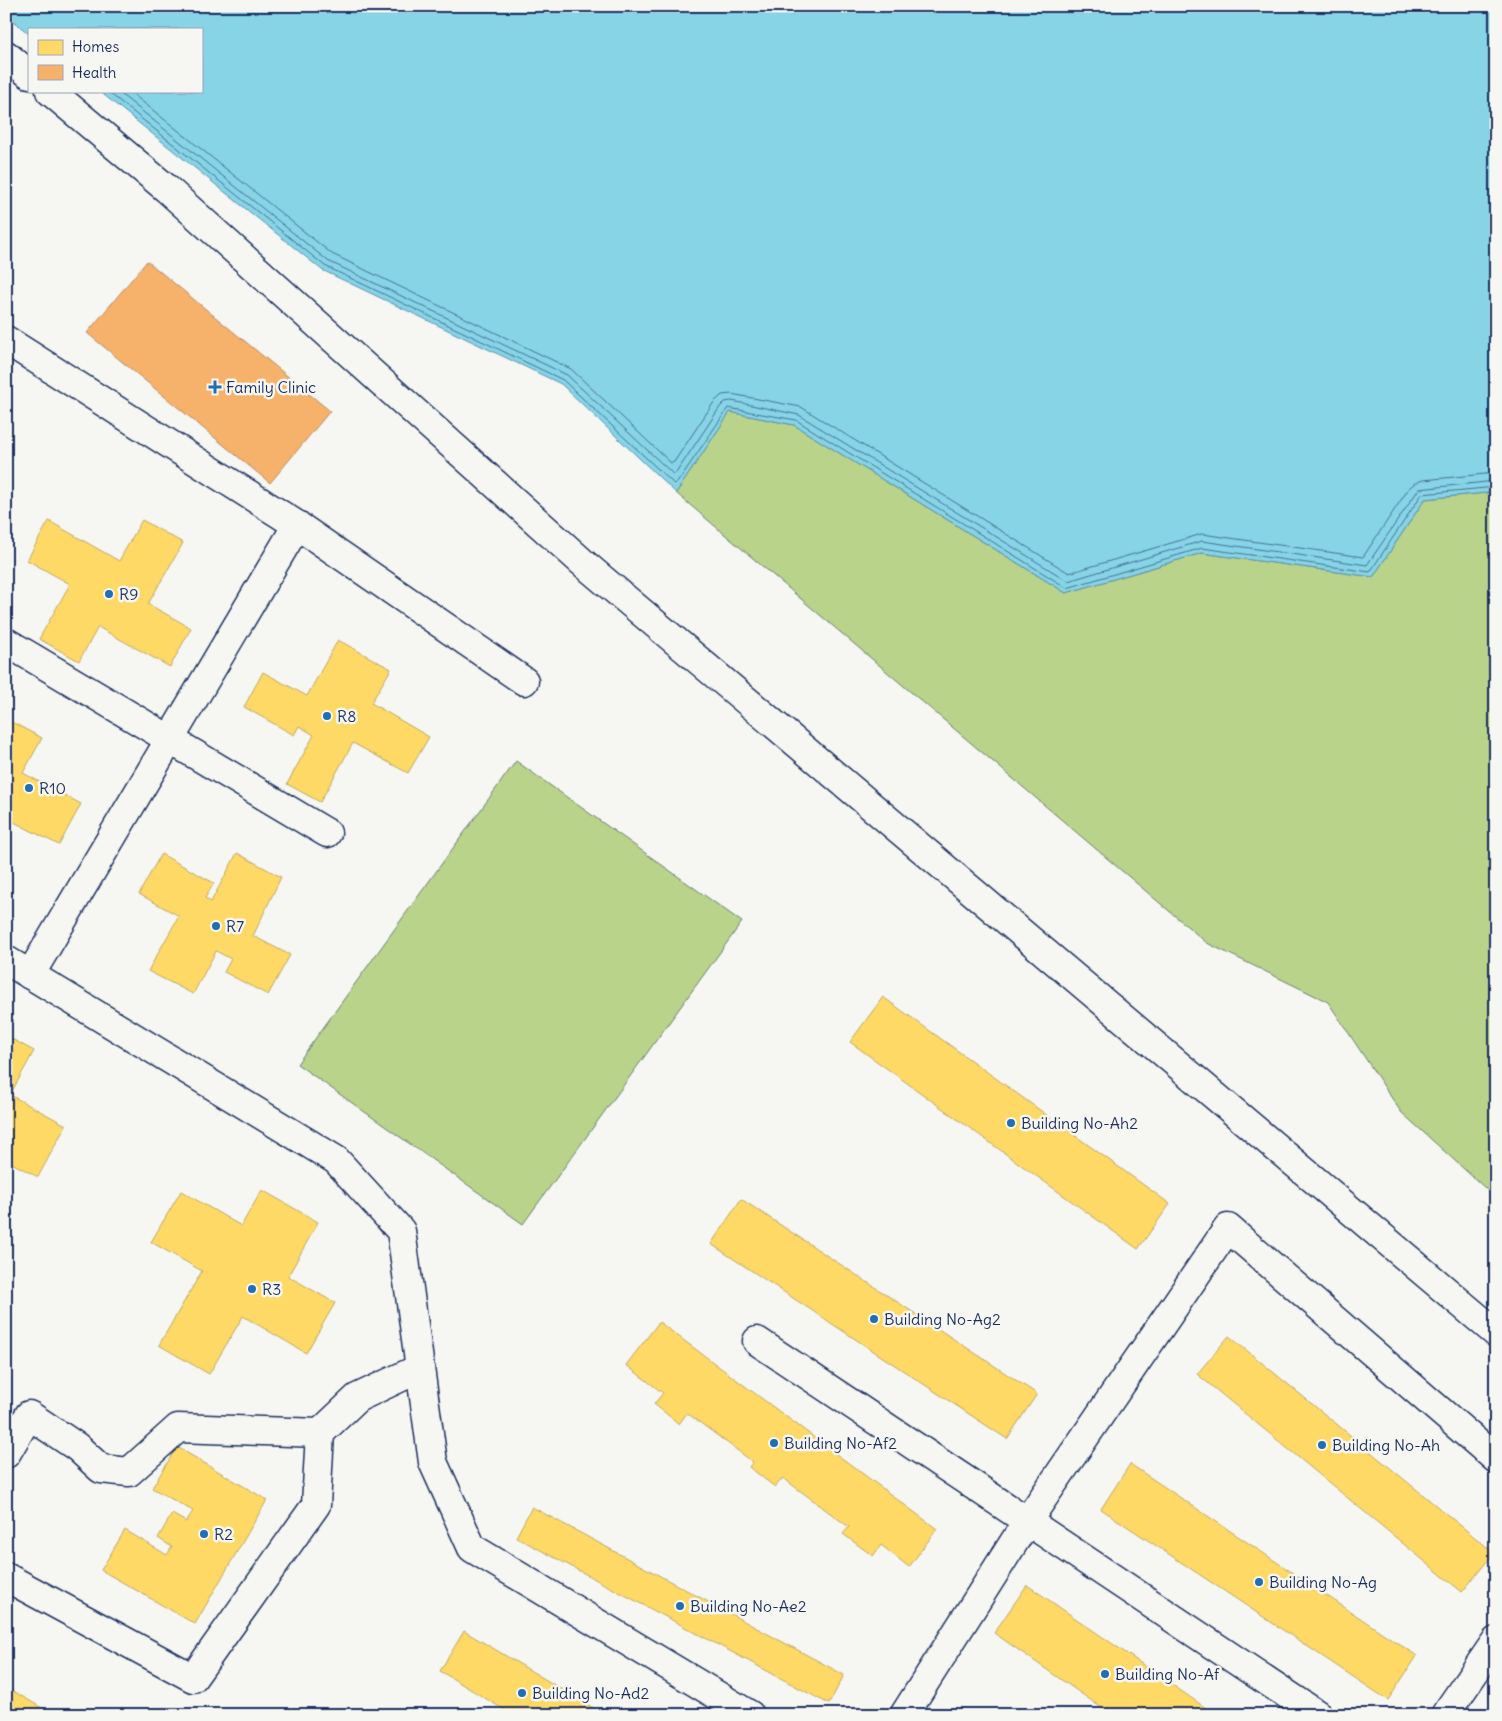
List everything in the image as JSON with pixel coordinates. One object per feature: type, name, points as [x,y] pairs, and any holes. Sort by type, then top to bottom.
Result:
[{"type":"street","points":[[6,55],[28,73]]},
{"type":"street","points":[[51,92],[174,196],[582,562],[1496,1333]]},
{"type":"street","points":[[6,340],[297,525],[524,681]]},
{"type":"street","points":[[30,975],[297,525]]},
{"type":"street","points":[[6,642],[327,834]]},
{"type":"street","points":[[6,960],[336,1160],[401,1230],[433,1462],[472,1548],[750,1715]]},
{"type":"street","points":[[904,1715],[1028,1520],[1228,1228],[1496,1459]]},
{"type":"street","points":[[757,1340],[1318,1715]]},
{"type":"street","points":[[6,1577],[193,1678],[316,1504],[320,1433],[356,1398],[420,1368]]},
{"type":"street","points":[[6,1454],[29,1415],[77,1447],[101,1468],[129,1472],[178,1428],[320,1433]]},
{"type":"street","points":[[1445,1715],[1496,1642]]},
{"type":"green space","points":[[730,412],[794,425],[1066,593],[1202,553],[1373,577],[1425,499],[1496,492],[1496,1198],[1401,1112],[1328,1002],[1207,943],[676,493]]},
{"type":"green space","points":[[516,761],[742,922],[523,1224],[297,1064]]},
{"type":"water","points":[[6,6],[1496,6],[1496,492],[1425,499],[1373,577],[1202,553],[1066,593],[794,425],[730,412],[676,493],[561,384],[322,270],[100,92],[202,92],[202,28],[28,28],[28,33],[6,15]]},
{"type":"building: Homes","name":"R9","points":[[142,520],[183,543],[148,604],[191,628],[170,667],[98,627],[79,661],[39,639],[70,584],[27,560],[49,521],[119,561]]},
{"type":"building: Homes","name":"R8","points":[[338,640],[391,669],[371,703],[429,737],[408,773],[353,743],[320,802],[287,784],[314,735],[299,726],[294,735],[244,707],[263,672],[307,696]]},
{"type":"building: Homes","name":"R10","points":[[6,719],[42,738],[23,773],[81,804],[59,845],[10,820],[6,827]]},
{"type":"building: Homes","name":"R7","points":[[237,853],[281,877],[253,936],[290,955],[268,995],[224,972],[231,959],[216,951],[193,994],[148,971],[179,916],[139,894],[161,854],[214,883],[205,898],[211,902]]},
{"type":"building: Homes","name":"Building No-Ah2","points":[[883,997],[1170,1204],[1138,1249],[850,1042]]},
{"type":"building: Homes","points":[[6,1036],[34,1051],[10,1095],[66,1125],[38,1177],[6,1160]]},
{"type":"building: Homes","name":"R3","points":[[262,1190],[318,1222],[288,1276],[335,1303],[306,1353],[243,1316],[209,1374],[159,1345],[202,1271],[151,1242],[181,1191],[241,1226]]},
{"type":"building: Homes","name":"Building No-Ag2","points":[[741,1199],[1037,1394],[1007,1439],[711,1244]]},
{"type":"building: Homes","name":"Building No-Af2","points":[[659,1322],[937,1529],[909,1567],[881,1545],[873,1556],[843,1534],[849,1527],[783,1478],[775,1487],[749,1467],[753,1462],[687,1413],[679,1424],[654,1404],[663,1393],[626,1365]]},
{"type":"building: Homes","name":"Building No-Ah","points":[[1229,1336],[1494,1553],[1462,1592],[1197,1374]]},
{"type":"building: Homes","name":"R2","points":[[177,1447],[267,1500],[195,1624],[101,1570],[125,1530],[167,1555],[172,1547],[158,1538],[172,1514],[186,1522],[193,1511],[152,1488]]},
{"type":"building: Homes","name":"Building No-Ag","points":[[1130,1464],[1417,1656],[1388,1700],[1101,1509]]},
{"type":"building: Homes","name":"Building No-Ae2","points":[[532,1507],[844,1675],[829,1704],[516,1537]]},
{"type":"building: Homes","name":"Building No-Af","points":[[1027,1585],[1216,1715],[1112,1715],[994,1633]]},
{"type":"building: Homes","name":"Building No-Ad2","points":[[464,1631],[605,1715],[513,1715],[440,1671]]},
{"type":"building: Homes","points":[[6,1687],[54,1715],[6,1715]]},
{"type":"building: Health","points":[[147,261],[330,411],[270,483],[87,333]]},
{"type":"place","name":"Family Clinic","points":[[215,387]]},
{"type":"place","name":"R9","points":[[109,594]]},
{"type":"place","name":"R8","points":[[327,716]]},
{"type":"place","name":"R10","points":[[29,788]]},
{"type":"place","name":"R7","points":[[216,926]]},
{"type":"place","name":"Building No-Ah2","points":[[1011,1123]]},
{"type":"place","name":"R3","points":[[252,1289]]},
{"type":"place","name":"Building No-Ag2","points":[[874,1319]]},
{"type":"place","name":"Building No-Af2","points":[[774,1443]]},
{"type":"place","name":"Building No-Ah","points":[[1322,1445]]},
{"type":"place","name":"R2","points":[[204,1534]]},
{"type":"place","name":"Building No-Ag","points":[[1259,1582]]},
{"type":"place","name":"Building No-Ae2","points":[[680,1606]]},
{"type":"place","name":"Building No-Af","points":[[1105,1674]]},
{"type":"place","name":"Building No-Ad2","points":[[522,1693]]}]
